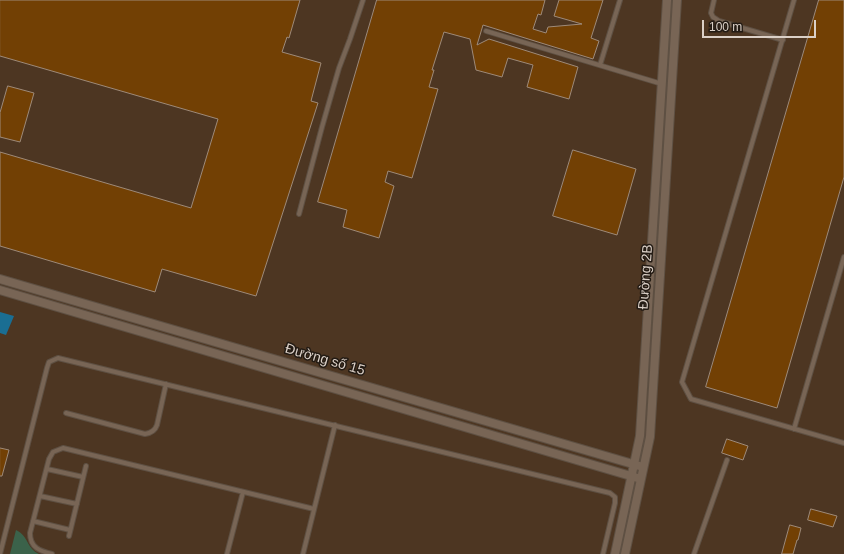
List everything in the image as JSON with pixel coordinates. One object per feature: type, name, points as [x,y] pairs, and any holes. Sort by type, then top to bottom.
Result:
[{"type":"street","name":"Đường 2B","points":[[615,554],[640,436],[667,0]]},
{"type":"street","name":"Đường 2B","points":[[625,554],[650,437],[676,0]]},
{"type":"street","name":"Đường số 15","points":[[0,279],[643,467]]},
{"type":"street","name":"Đường số 15","points":[[0,290],[641,479]]},
{"type":"lane","points":[[300,214],[339,68],[363,0]]},
{"type":"lane","points":[[600,65],[620,0]]},
{"type":"lane","points":[[714,0],[711,12],[713,17],[719,21],[783,40]]},
{"type":"lane","points":[[794,0],[682,382],[690,399],[844,443]]},
{"type":"lane","points":[[486,31],[662,84]]},
{"type":"lane","points":[[794,429],[844,257]]},
{"type":"lane","points":[[0,554],[47,368],[50,362],[61,358],[612,494],[615,499],[615,503],[603,554]]},
{"type":"lane","points":[[66,414],[145,434],[150,433],[156,429],[157,426],[166,384]]},
{"type":"lane","points":[[303,554],[335,425]]},
{"type":"lane","points":[[52,554],[39,551],[33,545],[30,538],[30,533],[49,459],[53,452],[59,448],[66,448],[314,509]]},
{"type":"lane","points":[[694,554],[727,460]]},
{"type":"lane","points":[[69,536],[86,466]]},
{"type":"lane","points":[[47,469],[83,477]]},
{"type":"lane","points":[[227,554],[243,492]]},
{"type":"lane","points":[[40,496],[76,504]]},
{"type":"lane","points":[[33,522],[70,530]]},
{"type":"shaded area","points":[[0,0],[844,0],[844,554],[0,554]]},
{"type":"green space","points":[[16,530],[23,535],[32,549],[39,554],[10,554]]},
{"type":"water","points":[[0,312],[14,316],[6,335],[0,333]]},
{"type":"building","points":[[0,0],[300,0],[289,38],[287,37],[282,52],[321,63],[311,101],[318,103],[256,296],[162,269],[155,292],[0,246],[0,152],[191,208],[218,119],[0,56]]},
{"type":"building","points":[[377,0],[545,0],[541,15],[538,14],[533,29],[546,33],[548,27],[582,24],[554,16],[559,0],[603,0],[591,38],[599,41],[593,59],[483,25],[477,45],[489,39],[578,67],[569,99],[527,87],[533,65],[508,58],[502,77],[476,70],[470,39],[444,32],[432,70],[434,70],[429,87],[438,89],[412,178],[388,171],[385,182],[394,186],[379,238],[343,227],[347,210],[318,202]]},
{"type":"building","points":[[819,0],[844,0],[844,177],[777,408],[706,387]]},
{"type":"building","points":[[8,86],[34,93],[20,142],[0,137],[0,113]]},
{"type":"building","points":[[573,150],[636,169],[617,235],[553,216]]},
{"type":"building","points":[[727,439],[748,446],[743,460],[722,453]]},
{"type":"building","points":[[0,448],[9,450],[2,476],[0,476]]},
{"type":"building","points":[[811,509],[837,516],[833,527],[808,520]]},
{"type":"building","points":[[790,525],[801,528],[798,540],[793,554],[782,554]]}]
